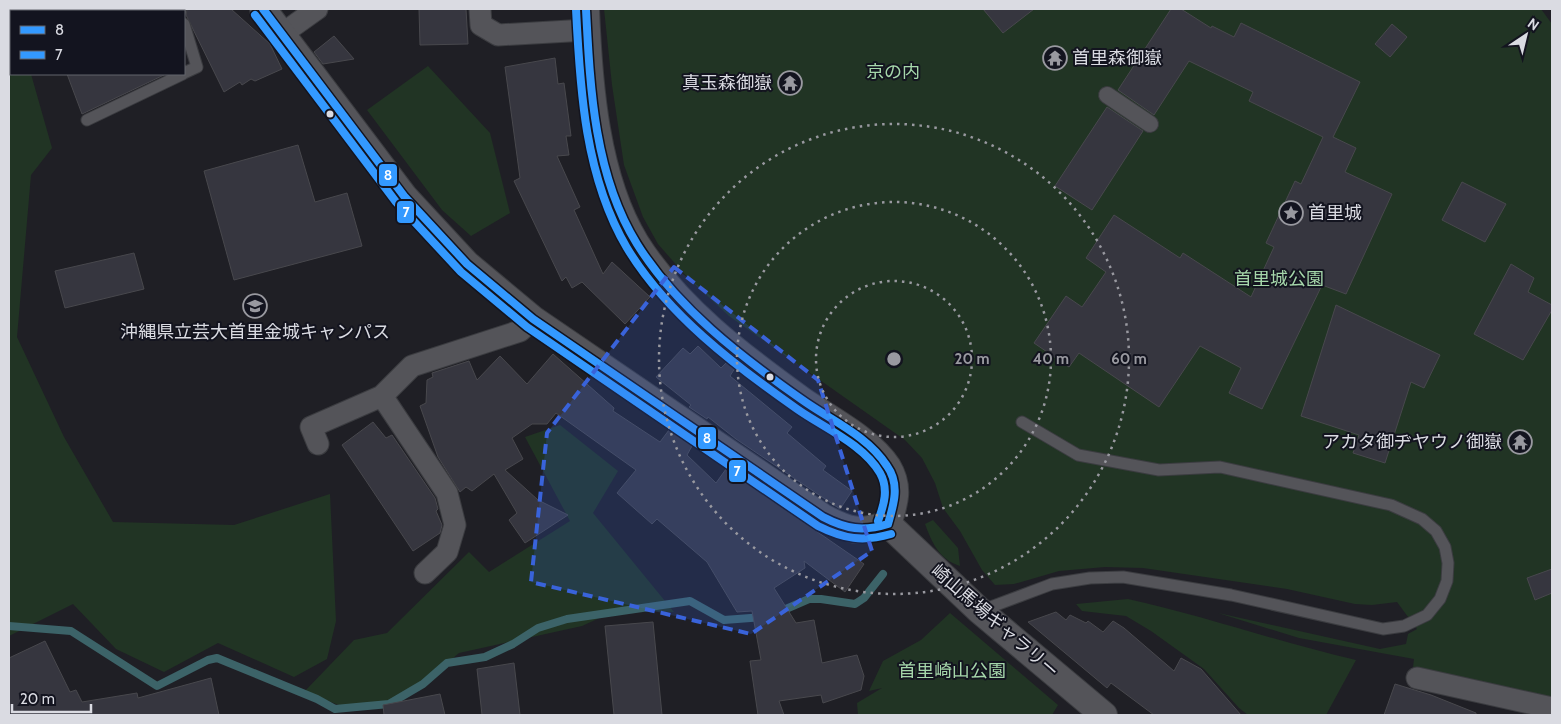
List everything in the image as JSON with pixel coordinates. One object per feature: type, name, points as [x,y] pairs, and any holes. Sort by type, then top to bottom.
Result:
[{"type":"street","points":[[263,9],[420,214],[467,264],[533,319],[823,517],[846,529],[858,531],[870,530],[888,524],[896,498],[896,487],[893,477],[881,456],[777,382],[715,332],[670,288],[635,241],[623,217],[606,173],[598,128],[586,20],[498,35],[481,25],[480,9]]},
{"type":"street","points":[[282,34],[317,9]]},
{"type":"street","points":[[1107,95],[1150,124]]},
{"type":"street","points":[[318,444],[311,428],[382,396],[412,366],[520,331],[533,319]]},
{"type":"street","points":[[382,396],[447,493],[455,525],[447,552],[425,573]]},
{"type":"street","name":"崎山馬場ギャラリー","points":[[888,524],[980,611],[1104,715]]},
{"type":"street","points":[[1416,678],[1552,708]]},
{"type":"lane","points":[[185,27],[197,67],[185,73]]},
{"type":"lane","points":[[86,120],[181,75]]},
{"type":"lane","points":[[980,611],[1052,584],[1090,578],[1123,577],[1231,595],[1383,629],[1404,626],[1427,615],[1440,600],[1447,581],[1448,563],[1445,547],[1436,531],[1422,520],[1391,505],[1220,467],[1159,470],[1078,455],[1022,422]]},
{"type":"highlighted area","points":[[674,267],[818,380],[872,551],[751,634],[531,582],[547,433]]},
{"type":"green space","name":"首里城公園","points":[[604,9],[1541,9],[1552,24],[1552,697],[1545,698],[1413,667],[1414,659],[1299,638],[1218,613],[1380,649],[1406,644],[1408,634],[1417,629],[1397,602],[1372,605],[1355,604],[1287,589],[1143,568],[1105,567],[1059,571],[1014,584],[995,585],[982,570],[960,531],[943,508],[935,483],[922,458],[905,440],[729,316],[686,276],[658,244],[643,217],[624,165],[612,85]]},
{"type":"green space","points":[[9,54],[10,75],[31,75],[52,148],[31,175],[17,337],[64,437],[113,522],[234,525],[330,494],[336,621],[327,659],[294,677],[218,643],[164,672],[116,649],[73,604],[9,636]]},
{"type":"green space","points":[[428,66],[490,133],[510,213],[471,236],[442,210],[367,110]]},
{"type":"green space","points":[[560,425],[618,471],[593,513],[674,612],[617,610],[582,626],[459,653],[409,695],[355,711],[304,692],[354,640],[387,633],[469,552],[489,572],[570,521],[525,437]]},
{"type":"green space","points":[[933,520],[958,548],[960,566],[942,555],[930,538],[925,524]]},
{"type":"green space","points":[[1128,599],[1356,660],[1326,715],[1248,715],[1239,708],[1204,669],[1151,631],[1126,616],[1082,611],[1076,604]]},
{"type":"green space","name":"首里崎山公園","points":[[950,613],[1058,705],[1052,715],[858,715],[857,703],[882,688],[869,691],[883,661],[921,640]]},
{"type":"building","points":[[187,9],[231,9],[270,44],[282,69],[255,81],[251,79],[242,85],[240,82],[224,92],[186,15]]},
{"type":"building","points":[[419,9],[466,9],[468,44],[420,45]]},
{"type":"building","points":[[983,9],[1034,9],[1003,33]]},
{"type":"building","points":[[1171,9],[1181,9],[1211,28],[1212,26],[1234,37],[1241,23],[1360,82],[1333,137],[1356,148],[1345,172],[1392,194],[1346,294],[1322,285],[1262,409],[1229,393],[1241,368],[1200,346],[1159,407],[1079,353],[1069,367],[1034,343],[1066,296],[1082,307],[1106,272],[1086,258],[1114,215],[1180,258],[1183,253],[1251,297],[1274,247],[1266,243],[1295,181],[1301,184],[1323,137],[1249,101],[1253,92],[1189,61],[1154,115],[1118,90]]},
{"type":"building","points":[[1392,24],[1407,37],[1390,57],[1375,44]]},
{"type":"building","points":[[334,36],[354,59],[323,64],[314,52]]},
{"type":"building","points":[[555,58],[558,84],[564,83],[571,136],[566,136],[569,155],[557,156],[580,207],[574,210],[603,274],[612,262],[650,297],[625,324],[582,282],[572,288],[566,277],[562,281],[514,181],[520,178],[505,67]]},
{"type":"building","points":[[67,75],[164,75],[82,114]]},
{"type":"building","points":[[1107,107],[1143,131],[1092,210],[1055,186]]},
{"type":"building","points":[[298,145],[315,202],[347,193],[362,246],[234,280],[204,171]]},
{"type":"building","points":[[1462,182],[1506,204],[1485,242],[1442,220]]},
{"type":"building","points":[[134,253],[144,289],[65,308],[55,271]]},
{"type":"building","points":[[1511,264],[1534,278],[1528,292],[1552,305],[1552,310],[1523,360],[1474,334]]},
{"type":"building","points":[[1336,305],[1440,355],[1424,388],[1411,382],[1385,463],[1353,453],[1359,435],[1301,416]]},
{"type":"building","points":[[698,346],[721,368],[727,362],[735,368],[730,376],[792,427],[787,433],[826,466],[823,470],[852,491],[840,509],[736,439],[708,417],[707,419],[689,407],[691,405],[656,377],[683,348],[690,354]]},
{"type":"building","points":[[553,354],[614,408],[613,411],[660,442],[669,430],[692,446],[687,455],[716,483],[726,469],[864,564],[845,592],[804,561],[805,568],[774,588],[796,623],[814,620],[822,663],[857,655],[864,676],[861,690],[823,703],[821,695],[779,701],[784,715],[758,715],[750,661],[761,660],[752,611],[737,612],[707,562],[657,519],[652,524],[617,493],[636,470],[556,413],[547,424],[532,424],[512,438],[523,459],[505,470],[538,500],[568,515],[525,543],[509,520],[517,513],[494,474],[472,491],[466,487],[460,492],[438,457],[420,406],[426,403],[427,380],[433,377],[432,373],[469,361],[477,380],[500,356],[527,384]]},
{"type":"building","points":[[373,422],[386,438],[392,435],[435,498],[438,509],[436,511],[442,525],[440,533],[413,551],[342,445]]},
{"type":"building","points":[[1552,569],[1552,593],[1535,600],[1527,578]]},
{"type":"building","points":[[1056,612],[1066,620],[1070,615],[1086,623],[1088,621],[1103,632],[1113,621],[1124,628],[1174,671],[1181,658],[1201,669],[1241,715],[1154,715],[1111,683],[1107,688],[1028,622]]},
{"type":"building","points":[[653,622],[662,715],[614,715],[605,626]]},
{"type":"building","points":[[45,641],[70,692],[76,690],[82,702],[137,693],[138,698],[211,678],[219,715],[9,715],[9,658]]},
{"type":"building","points":[[514,663],[520,715],[482,715],[477,669]]},
{"type":"building","points":[[1395,684],[1431,695],[1476,713],[1476,715],[1384,715]]},
{"type":"building","points":[[440,694],[445,715],[384,715],[383,705]]},
{"type":"waterway","points":[[779,612],[809,599],[855,604],[864,598],[883,574]]},
{"type":"waterway","points":[[9,626],[71,631],[157,686],[208,660],[217,658],[317,699],[335,709],[389,704],[423,684],[447,663],[485,657],[513,644],[538,628],[567,619],[690,601],[724,620],[764,617]]},
{"type":"transit line","name":"8","points":[[263,9],[404,196],[467,264],[533,319],[823,517],[847,527],[855,528],[871,528],[888,524]]},
{"type":"transit line","name":"7","points":[[576,9],[583,101],[593,163],[613,221],[627,248],[643,272],[662,295],[703,337],[749,375],[864,453],[883,479],[884,503],[878,521]]},
{"type":"transit line","name":"8","points":[[586,9],[593,99],[603,160],[611,189],[637,244],[671,289],[711,329],[755,366],[812,407],[859,437],[879,455],[891,473],[895,487],[894,502],[888,524]]},
{"type":"transit line","name":"7","points":[[255,15],[396,202],[461,272],[527,327],[818,526],[836,534],[854,538],[871,538],[891,534]]},
{"type":"place","name":"首里森御嶽","points":[[1055,58]]},
{"type":"place","name":"真玉森御嶽","points":[[790,83]]},
{"type":"place","name":"首里城","points":[[1291,213]]},
{"type":"place","name":"沖縄県立芸大首里金城キャンパス","points":[[255,306]]},
{"type":"place","name":"アカタ御ヂヤウノ御嶽","points":[[1520,442]]},
{"type":"park label","name":"京の内","points":[[893,72]]}]
